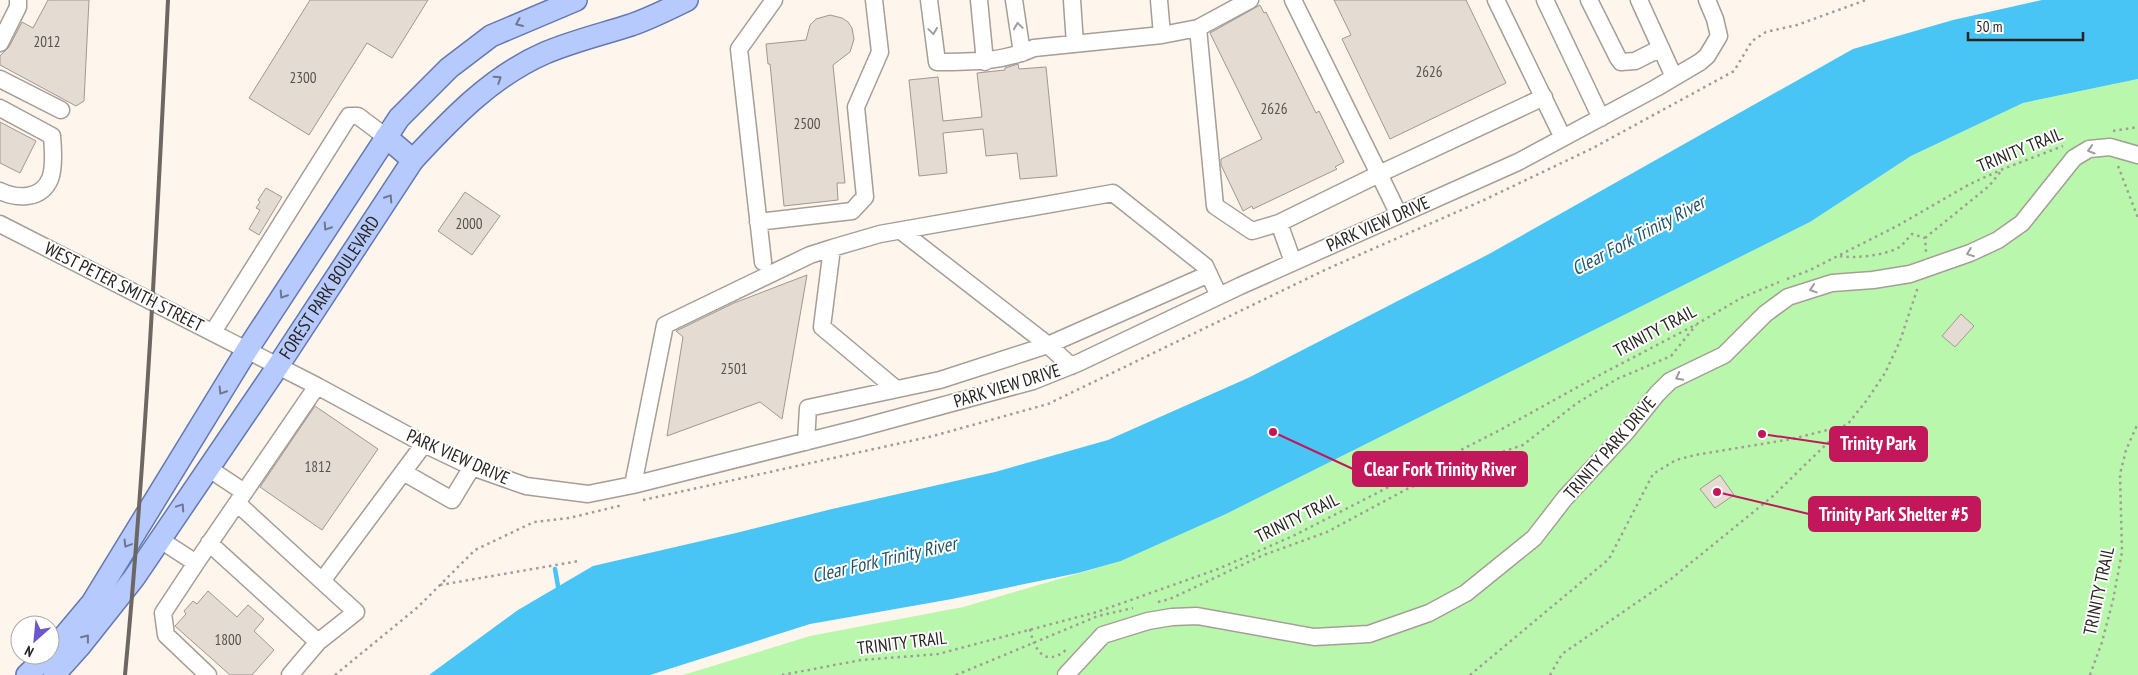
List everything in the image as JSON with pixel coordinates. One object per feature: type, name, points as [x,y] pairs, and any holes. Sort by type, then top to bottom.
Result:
[{"type":"main road","name":"FOREST PARK BOULEVARD","points":[[60,641],[92,603],[247,350],[398,118],[430,85],[491,36],[576,0]]},
{"type":"main road","name":"FOREST PARK BOULEVARD","points":[[54,675],[80,646],[134,578],[278,366],[413,160],[485,88],[513,70],[544,53],[632,24],[687,0]]},
{"type":"main road","points":[[386,137],[413,160]]},
{"type":"main road","name":"FOREST PARK BOULEVARD","points":[[26,675],[37,665]]},
{"type":"street","points":[[0,43],[18,7],[18,0]]},
{"type":"street","points":[[763,262],[739,48],[774,0]]},
{"type":"street","points":[[758,222],[852,211],[864,197],[856,107],[880,52],[874,0]]},
{"type":"street","points":[[929,0],[937,62],[985,62],[1022,53],[1034,48],[1162,35],[1198,28],[1250,0]]},
{"type":"street","points":[[979,0],[985,62]]},
{"type":"street","points":[[1014,0],[1022,53]]},
{"type":"street","points":[[1072,0],[1075,44]]},
{"type":"street","points":[[1159,0],[1162,35]]},
{"type":"street","points":[[1293,0],[1399,215]]},
{"type":"street","points":[[1496,0],[1563,138]]},
{"type":"street","points":[[1545,0],[1600,118]]},
{"type":"street","points":[[1589,0],[1621,62],[1635,61],[1661,48]]},
{"type":"street","points":[[1639,0],[1674,77]]},
{"type":"street","name":"PARK VIEW DRIVE","points":[[247,350],[424,444],[472,467],[526,486],[588,494],[634,485],[806,442],[1033,381],[1071,366],[1293,262],[1518,162],[1674,77],[1707,56],[1719,36],[1712,0]]},
{"type":"street","points":[[1198,28],[1215,206],[1252,231],[1278,223],[1544,97]]},
{"type":"street","points":[[0,79],[61,110]]},
{"type":"street","points":[[0,108],[52,136],[54,148],[50,179],[39,191],[25,198],[12,197],[0,190]]},
{"type":"street","points":[[212,332],[349,116],[358,116],[386,137]]},
{"type":"street","name":"TRINITY PARK DRIVE","points":[[1066,675],[1103,635],[1148,621],[1172,617],[1198,616],[1314,636],[1369,634],[1429,613],[1466,593],[1534,538],[1564,498],[1627,431],[1670,381],[1724,355],[1765,314],[1788,298],[1832,283],[1873,280],[1910,274],[1970,253],[1991,244],[2022,223],[2074,158],[2089,149],[2110,147],[2138,155]]},
{"type":"street","points":[[634,485],[666,325],[810,255],[880,234],[1113,194],[1205,266],[1219,296]]},
{"type":"street","points":[[1278,223],[1293,262]]},
{"type":"street","name":"WEST PETER SMITH STREET","points":[[0,224],[247,350]]},
{"type":"street","points":[[901,231],[1048,345],[1071,366]]},
{"type":"street","points":[[832,248],[822,327],[896,389]]},
{"type":"street","points":[[806,442],[808,408],[940,380],[1048,345],[1209,274]]},
{"type":"street","points":[[208,675],[166,635],[163,613],[317,386]]},
{"type":"street","points":[[322,581],[424,444]]},
{"type":"street","points":[[403,472],[452,500],[472,467]]},
{"type":"street","points":[[208,468],[241,497],[322,581],[356,612],[318,642],[290,675]]},
{"type":"street","points":[[159,539],[196,563]]},
{"type":"street","points":[[209,543],[318,642]]},
{"type":"path","points":[[635,502],[907,442],[1048,404],[1327,269],[1484,200],[1593,148],[1734,71],[1752,41],[1766,32],[1797,25],[1866,0]]},
{"type":"path","points":[[2106,132],[2138,127]]},
{"type":"path","name":"TRINITY TRAIL","points":[[782,675],[861,660],[938,654],[1097,612],[1218,569],[1294,535],[1500,430],[1697,324],[1741,298],[1839,256],[1970,184],[2003,169],[2064,146]]},
{"type":"path","points":[[2121,150],[2118,166],[2138,218]]},
{"type":"path","points":[[1550,675],[1562,654],[1671,579],[1766,502],[1846,425],[1867,400],[1885,373],[1900,340],[1912,309],[1926,253],[1925,238],[1989,186],[2003,169]]},
{"type":"path","name":"TRINITY TRAIL","points":[[1839,256],[1853,258],[1882,252],[1900,246],[1912,234],[1925,238]]},
{"type":"path","points":[[1152,603],[1170,599],[1262,556],[1327,532],[1407,490],[1459,466],[1523,445],[1577,403],[1617,379],[1671,356],[1697,324]]},
{"type":"path","name":"TRINITY TRAIL","points":[[2090,675],[2102,642],[2122,552],[2120,474],[2126,450],[2138,423]]},
{"type":"path","points":[[1470,675],[1610,559],[1653,474],[1676,460],[1695,455],[1792,439],[1846,425]]},
{"type":"path","points":[[335,675],[418,607],[475,550],[534,522],[569,518],[626,504]]},
{"type":"path","points":[[440,585],[579,561]]},
{"type":"path","points":[[956,675],[1098,616],[1134,608]]},
{"type":"path","points":[[1097,612],[1098,616]]},
{"type":"path","points":[[1030,629],[1033,644],[1040,653],[1050,657],[1061,654],[1072,644]]},
{"type":"green space","points":[[2138,79],[2138,675],[683,675],[810,636],[963,607],[1121,561],[1226,514],[1810,222],[1911,156],[2023,103]]},
{"type":"water","points":[[2042,0],[2138,0],[2138,79],[2023,103],[1911,156],[1810,222],[1226,514],[1121,561],[1078,573],[952,599],[810,624],[650,675],[429,675],[518,610],[593,566],[995,472],[1108,440],[1248,378],[1489,254],[1853,49],[1953,20]]},
{"type":"building","points":[[48,0],[89,0],[84,101],[76,106],[0,65],[0,56],[9,47],[22,22],[33,28]]},
{"type":"building","points":[[310,0],[428,0],[392,58],[367,43],[309,135],[249,98]]},
{"type":"building","points":[[1334,0],[1466,0],[1506,83],[1390,139],[1342,39],[1351,35]]},
{"type":"building","points":[[1260,5],[1264,13],[1266,12],[1316,113],[1319,111],[1344,162],[1335,167],[1337,169],[1253,209],[1252,206],[1243,211],[1221,165],[1221,159],[1262,139],[1210,33]]},
{"type":"building","points":[[830,15],[842,18],[848,22],[852,28],[854,39],[850,52],[833,65],[845,183],[837,183],[838,200],[784,206],[770,64],[768,64],[766,44],[806,40],[810,25],[816,19]]},
{"type":"building","points":[[1018,64],[1019,69],[1046,67],[1057,176],[1020,179],[1017,153],[986,156],[983,129],[943,133],[947,173],[919,176],[909,80],[938,77],[943,121],[982,117],[977,73],[1005,70],[1005,68]]},
{"type":"building","points":[[0,122],[36,141],[20,173],[0,163]]},
{"type":"building","points":[[266,188],[282,197],[259,235],[249,229],[260,210],[256,208],[260,202],[258,200]]},
{"type":"building","points":[[465,192],[500,216],[472,255],[438,231]]},
{"type":"building","points":[[807,275],[782,419],[760,402],[667,436],[683,337],[676,331],[734,303]]},
{"type":"building","points":[[1961,314],[1974,326],[1955,347],[1942,336]]},
{"type":"building","points":[[315,406],[378,449],[322,530],[260,487]]},
{"type":"building","points":[[1720,475],[1734,495],[1715,508],[1700,489]]},
{"type":"building","points":[[208,591],[237,617],[248,605],[264,619],[254,631],[274,650],[252,675],[230,675],[175,626],[186,614],[184,611],[193,601],[197,604]]},
{"type":"waterway","points":[[555,569],[559,592]]},
{"type":"railway","points":[[125,675],[145,422],[168,0]]},
{"type":"place","name":"Clear Fork Trinity River","points":[[1273,432]]},
{"type":"place","name":"Trinity Park","points":[[1762,434]]},
{"type":"place","name":"Trinity Park Shelter #5","points":[[1717,492]]}]
